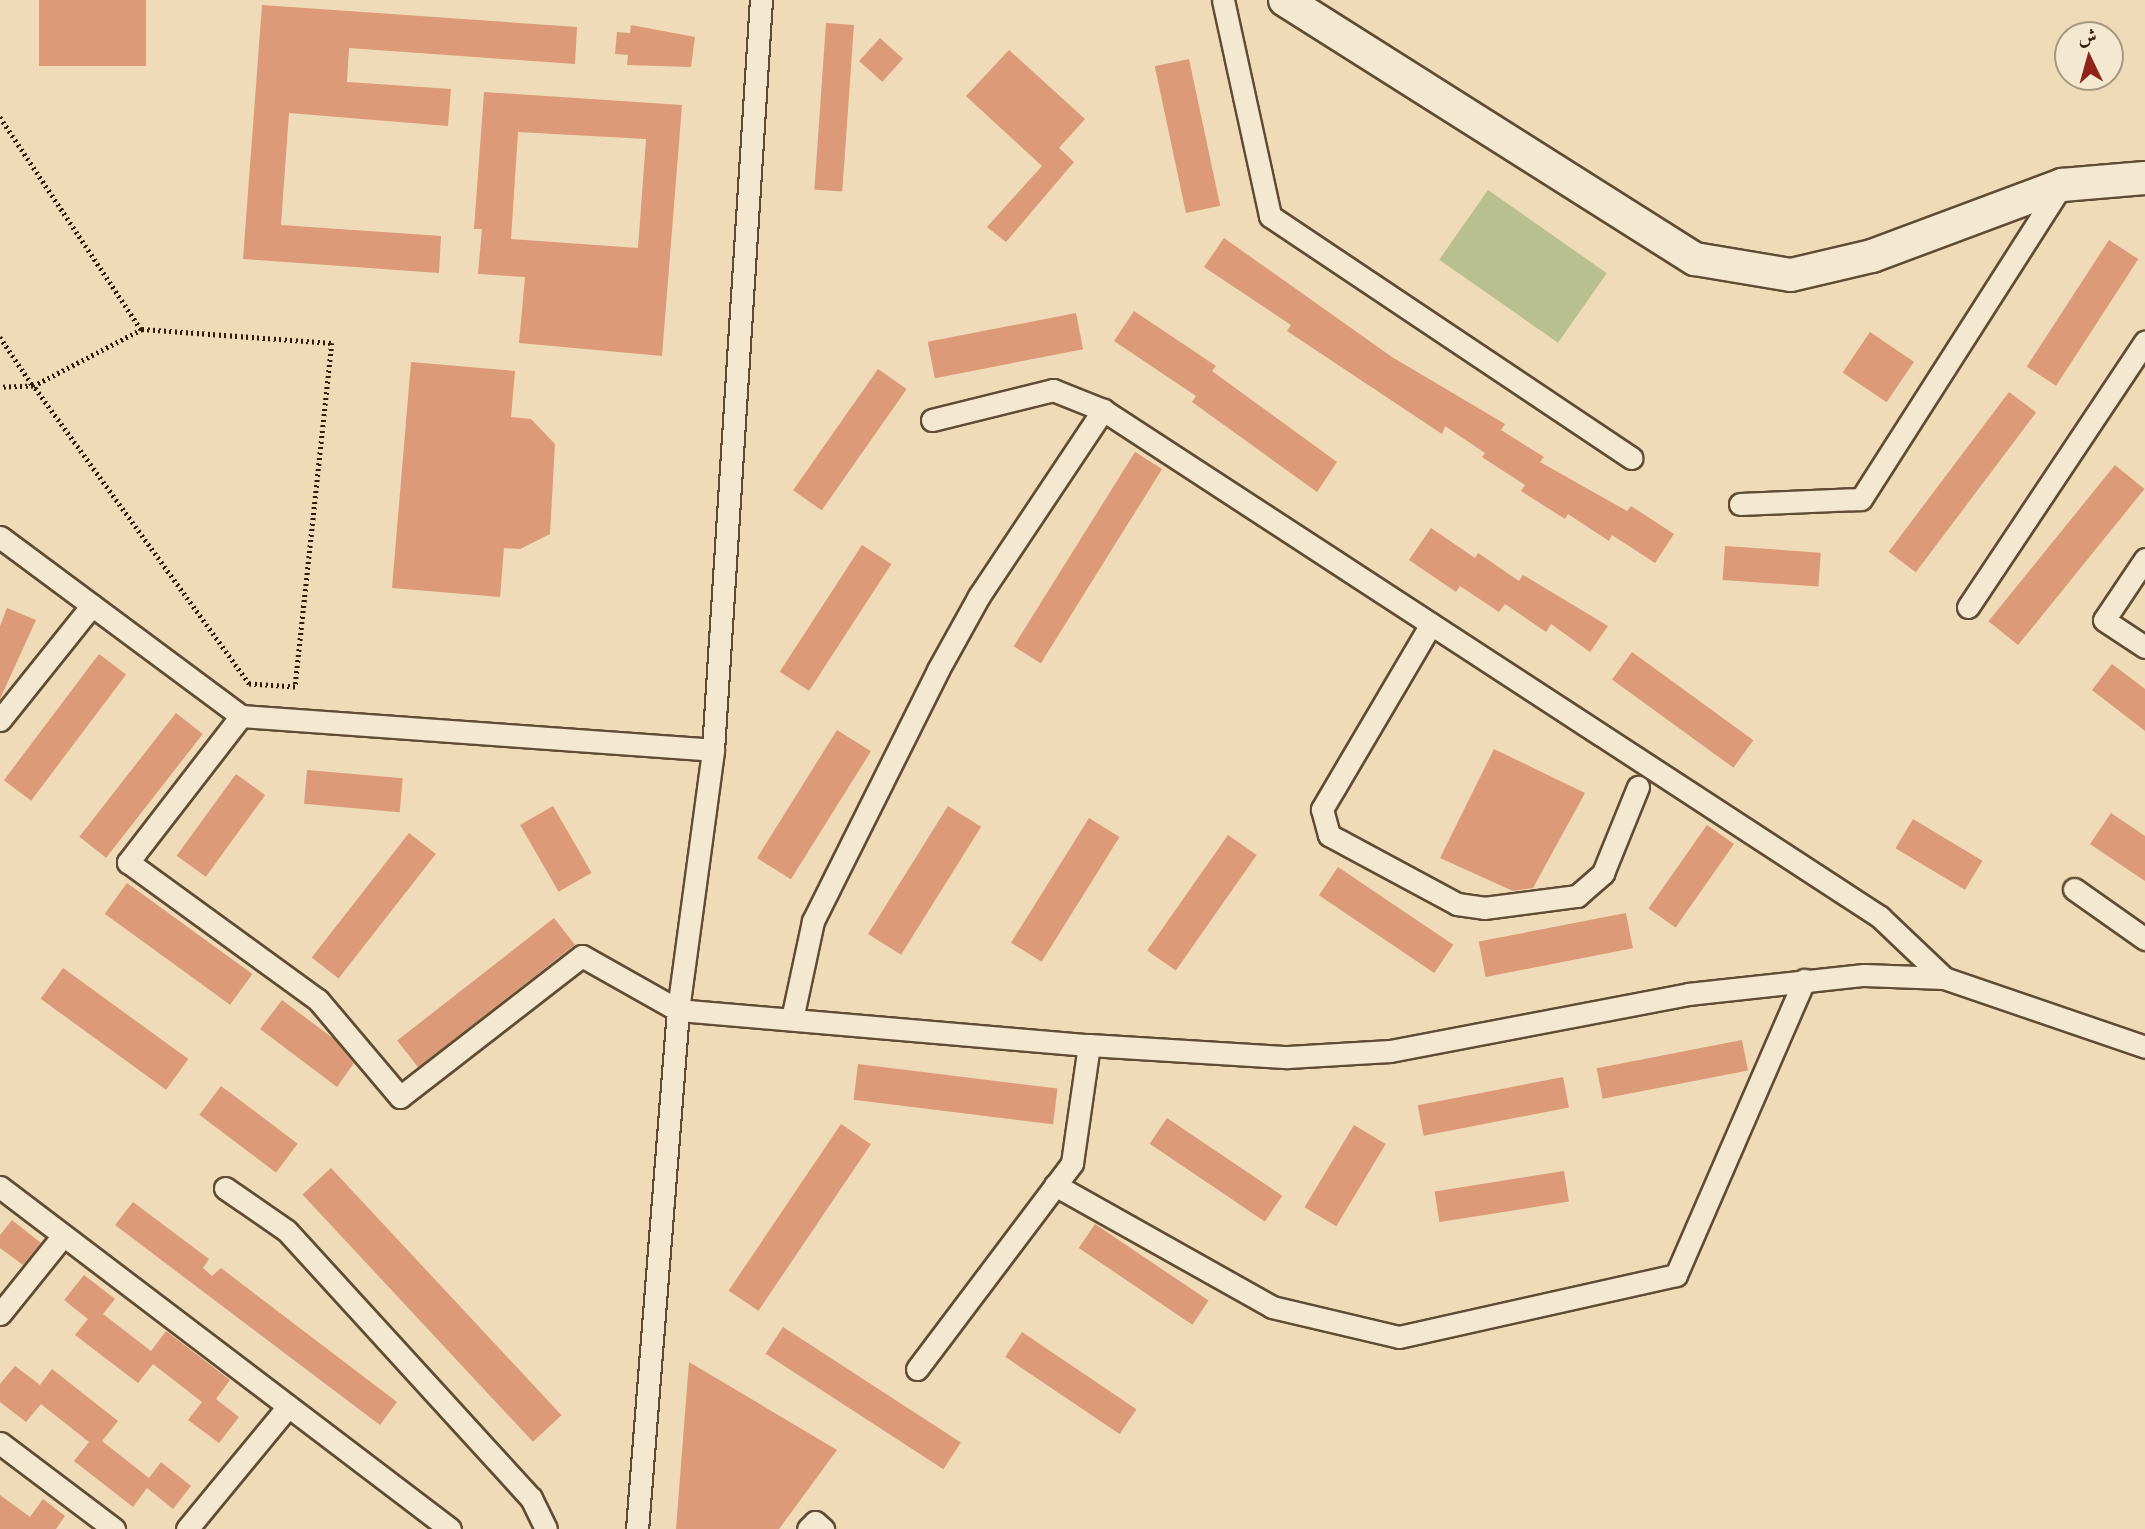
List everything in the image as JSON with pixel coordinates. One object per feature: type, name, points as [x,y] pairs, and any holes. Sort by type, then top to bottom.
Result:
[{"type":"main road","points":[[1285,0],[1695,259],[1791,275],[1872,256],[2062,185],[2145,178]]},
{"type":"street","points":[[637,1529],[678,1010],[713,750],[761,0]]},
{"type":"street","points":[[1223,0],[1270,216],[1632,458]]},
{"type":"street","points":[[1740,504],[1861,499],[2062,185]]},
{"type":"street","points":[[1968,607],[2145,342]]},
{"type":"street","points":[[932,420],[1053,390],[1103,410],[1880,917],[1944,978]]},
{"type":"street","points":[[792,1019],[813,921],[938,670],[1103,410]]},
{"type":"street","points":[[0,537],[241,716],[713,750]]},
{"type":"street","points":[[2145,559],[2104,620],[2145,647]]},
{"type":"street","points":[[0,720],[92,606]]},
{"type":"street","points":[[1431,624],[1322,809],[1329,835],[1457,904],[1484,908],[1577,896],[1602,873],[1638,787]]},
{"type":"street","points":[[241,716],[128,862],[318,1000],[400,1097],[582,956],[678,1010],[1089,1045],[1288,1057],[1377,1052],[1688,995],[1804,979],[1944,978],[2145,1047]]},
{"type":"street","points":[[2074,888],[2145,939]]},
{"type":"street","points":[[1055,1185],[1272,1307],[1399,1337],[1676,1275],[1804,979]]},
{"type":"street","points":[[917,1369],[1072,1163],[1089,1045]]},
{"type":"street","points":[[0,1187],[286,1409],[450,1529]]},
{"type":"street","points":[[225,1188],[287,1231],[531,1498],[546,1529]]},
{"type":"street","points":[[0,1314],[62,1237]]},
{"type":"street","points":[[187,1529],[286,1409]]},
{"type":"street","points":[[0,1443],[114,1529]]},
{"type":"street","points":[[808,1529],[815,1522],[823,1529]]},
{"type":"path","points":[[0,117],[142,329]]},
{"type":"path","points":[[0,337],[33,386],[249,684],[295,687],[332,343],[142,329],[33,386],[0,387]]},
{"type":"green space","points":[[1488,190],[1607,273],[1558,343],[1439,260]]},
{"type":"building","points":[[39,0],[146,0],[146,66],[39,66]]},
{"type":"building","points":[[262,5],[577,27],[575,64],[349,48],[347,82],[451,89],[448,126],[289,113],[281,225],[441,236],[439,273],[243,259]]},
{"type":"building","points":[[826,23],[854,25],[842,192],[814,190]]},
{"type":"building","points":[[631,25],[695,37],[691,67],[627,65],[628,55],[615,54],[617,32],[630,33]]},
{"type":"building","points":[[880,38],[903,59],[882,82],[859,61]]},
{"type":"building","points":[[1009,50],[1085,119],[1059,148],[1074,162],[1006,242],[987,227],[1042,166],[966,96]]},
{"type":"building","points":[[1189,59],[1220,206],[1186,213],[1155,66]]},
{"type":"building","points":[[484,92],[682,105],[662,356],[519,343],[525,277],[478,274],[482,229],[474,229]],"holes":[[[518,132],[646,139],[638,248],[511,239]]]},
{"type":"building","points":[[1224,238],[1392,357],[1505,424],[1501,430],[1544,457],[1540,462],[1627,511],[1631,506],[1674,534],[1655,563],[1612,535],[1609,541],[1568,514],[1565,519],[1521,491],[1525,485],[1482,457],[1485,453],[1445,426],[1442,434],[1287,331],[1291,325],[1204,267]]},
{"type":"building","points":[[2109,240],[2138,259],[2056,386],[2027,367]]},
{"type":"building","points":[[1134,311],[1216,366],[1212,371],[1337,462],[1317,492],[1192,402],[1196,396],[1114,341]]},
{"type":"building","points":[[1076,313],[1083,349],[935,378],[928,342]]},
{"type":"building","points":[[1870,332],[1914,362],[1887,402],[1843,373]]},
{"type":"building","points":[[411,362],[515,371],[511,417],[531,419],[555,444],[550,534],[520,549],[504,548],[500,597],[392,588]]},
{"type":"building","points":[[878,369],[907,389],[822,510],[793,490]]},
{"type":"building","points":[[2009,392],[2036,412],[1916,572],[1889,552]]},
{"type":"building","points":[[1135,452],[1162,469],[1041,663],[1014,646]]},
{"type":"building","points":[[2115,465],[2145,489],[2018,645],[1989,621]]},
{"type":"building","points":[[1431,528],[1475,558],[1478,553],[1519,581],[1523,575],[1608,626],[1590,652],[1551,624],[1546,632],[1505,604],[1499,612],[1460,586],[1456,592],[1409,560]]},
{"type":"building","points":[[862,545],[891,564],[809,691],[780,672]]},
{"type":"building","points":[[1725,546],[1821,553],[1818,587],[1723,580]]},
{"type":"building","points":[[7,608],[36,620],[0,699],[0,626]]},
{"type":"building","points":[[1632,652],[1753,740],[1733,768],[1612,680]]},
{"type":"building","points":[[99,654],[126,674],[31,801],[4,780]]},
{"type":"building","points":[[2112,664],[2145,689],[2145,731],[2092,690]]},
{"type":"building","points":[[176,713],[203,734],[106,858],[79,837]]},
{"type":"building","points":[[837,730],[871,751],[791,879],[757,858]]},
{"type":"building","points":[[1494,749],[1585,793],[1533,888],[1513,891],[1440,858]]},
{"type":"building","points":[[307,770],[403,778],[400,812],[304,804]]},
{"type":"building","points":[[236,774],[265,795],[206,877],[177,856]]},
{"type":"building","points":[[553,806],[592,873],[559,892],[520,825]]},
{"type":"building","points":[[948,806],[981,827],[901,955],[868,934]]},
{"type":"building","points":[[2111,813],[2145,836],[2145,881],[2090,844]]},
{"type":"building","points":[[1089,818],[1120,837],[1042,962],[1011,943]]},
{"type":"building","points":[[1913,819],[1982,861],[1965,890],[1895,848]]},
{"type":"building","points":[[1707,825],[1734,844],[1676,927],[1648,909]]},
{"type":"building","points":[[409,833],[436,854],[339,978],[312,958]]},
{"type":"building","points":[[1228,835],[1257,855],[1176,971],[1147,951]]},
{"type":"building","points":[[1338,867],[1453,945],[1434,973],[1319,895]]},
{"type":"building","points":[[127,883],[252,974],[230,1005],[105,914]]},
{"type":"building","points":[[1626,913],[1633,948],[1486,977],[1479,942]]},
{"type":"building","points":[[554,918],[575,945],[418,1067],[397,1041]]},
{"type":"building","points":[[63,968],[188,1059],[166,1090],[41,999]]},
{"type":"building","points":[[282,1000],[334,1039],[354,1063],[337,1087],[260,1029]]},
{"type":"building","points":[[1742,1040],[1748,1070],[1603,1099],[1597,1068]]},
{"type":"building","points":[[858,1064],[1058,1088],[1053,1124],[854,1100]]},
{"type":"building","points":[[1563,1077],[1569,1107],[1424,1136],[1418,1105]]},
{"type":"building","points":[[221,1086],[298,1144],[276,1173],[199,1115]]},
{"type":"building","points":[[1167,1118],[1282,1196],[1265,1221],[1150,1144]]},
{"type":"building","points":[[841,1124],[871,1144],[758,1311],[729,1291]]},
{"type":"building","points":[[1354,1125],[1386,1144],[1336,1226],[1305,1207]]},
{"type":"building","points":[[331,1168],[562,1415],[533,1442],[302,1195]]},
{"type":"building","points":[[1564,1171],[1569,1202],[1439,1222],[1435,1191]]},
{"type":"building","points":[[133,1202],[209,1259],[203,1268],[212,1276],[221,1268],[397,1402],[380,1425],[115,1225]]},
{"type":"building","points":[[12,1220],[41,1243],[23,1265],[0,1248],[0,1235]]},
{"type":"building","points":[[1095,1224],[1209,1301],[1192,1325],[1079,1248]]},
{"type":"building","points":[[84,1275],[115,1299],[103,1314],[151,1351],[166,1331],[230,1380],[216,1399],[239,1417],[219,1443],[188,1420],[202,1402],[153,1364],[138,1383],[75,1335],[88,1319],[64,1300]]},
{"type":"building","points":[[783,1327],[961,1442],[943,1469],[766,1354]]},
{"type":"building","points":[[1022,1332],[1136,1409],[1120,1434],[1005,1357]]},
{"type":"building","points":[[689,1362],[837,1450],[779,1529],[676,1529]]},
{"type":"building","points":[[15,1366],[40,1385],[52,1369],[118,1421],[102,1441],[149,1478],[161,1462],[191,1486],[173,1509],[147,1488],[133,1507],[74,1461],[89,1442],[41,1404],[26,1422],[0,1402],[0,1384]]},
{"type":"building","points":[[0,1495],[30,1517],[43,1499],[65,1516],[56,1529],[0,1529]]}]
